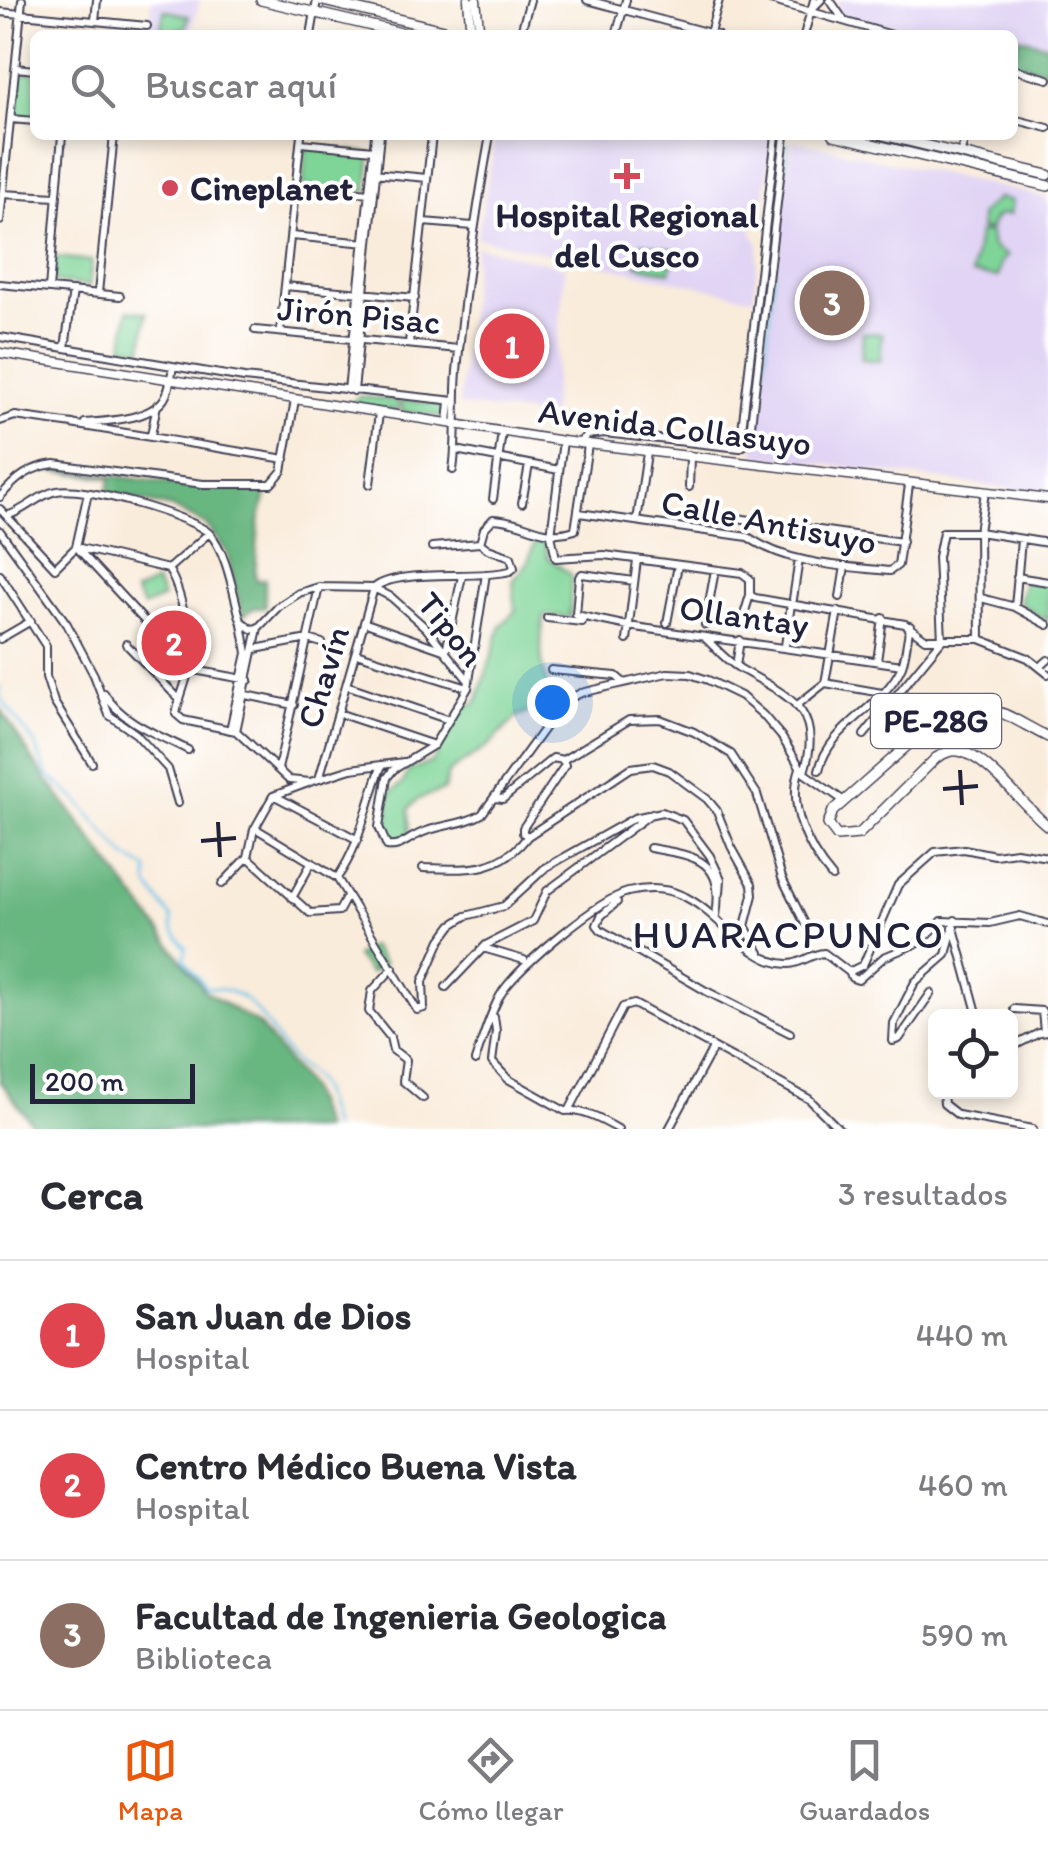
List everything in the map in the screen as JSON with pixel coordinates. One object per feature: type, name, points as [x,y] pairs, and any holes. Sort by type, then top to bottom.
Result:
[{"type":"highway","points":[[261,0],[380,30]]},
{"type":"highway","points":[[318,0],[447,30]]},
{"type":"highway","points":[[855,140],[1048,186]]},
{"type":"highway","points":[[903,140],[1048,175]]},
{"type":"highway","name":"PE-28G","points":[[1048,737],[1000,711],[966,707],[933,723],[844,801],[832,813],[829,827],[837,836],[855,836],[866,830],[936,758],[959,751],[980,761],[1048,826]]},
{"type":"main road","points":[[468,0],[468,30]]},
{"type":"main road","points":[[476,0],[479,30]]},
{"type":"main road","name":"Avenida Collasuyo","points":[[0,352],[564,442],[1048,499]]},
{"type":"street","points":[[0,221],[22,0]]},
{"type":"street","points":[[95,21],[97,0]]},
{"type":"street","points":[[312,30],[318,0]]},
{"type":"street","points":[[521,30],[530,0]]},
{"type":"street","points":[[587,0],[698,30]]},
{"type":"street","points":[[618,30],[626,0]]},
{"type":"street","points":[[713,30],[718,0]]},
{"type":"street","points":[[770,0],[874,30]]},
{"type":"street","points":[[805,30],[817,0]]},
{"type":"street","points":[[830,0],[846,22]]},
{"type":"street","points":[[0,12],[147,26]]},
{"type":"street","points":[[388,30],[391,17]]},
{"type":"street","points":[[123,30],[124,24]]},
{"type":"street","points":[[16,68],[30,69]]},
{"type":"street","points":[[1018,70],[1048,79]]},
{"type":"street","points":[[0,92],[13,93]]},
{"type":"street","points":[[11,119],[30,121]]},
{"type":"street","points":[[1018,119],[1048,128]]},
{"type":"street","points":[[49,289],[62,140]]},
{"type":"street","points":[[98,294],[113,140]]},
{"type":"street","points":[[280,332],[301,140]]},
{"type":"street","points":[[308,140],[373,150]]},
{"type":"street","points":[[366,243],[376,140]]},
{"type":"street","points":[[351,390],[377,140]]},
{"type":"street","points":[[409,344],[431,140]]},
{"type":"street","points":[[453,470],[456,450],[452,401],[473,226],[489,140]]},
{"type":"street","points":[[480,543],[493,519],[519,522],[550,535],[575,530],[587,435],[604,433],[740,448],[749,442],[749,406],[776,140]]},
{"type":"street","points":[[749,406],[784,140]]},
{"type":"street","points":[[960,154],[964,140]]},
{"type":"street","points":[[373,173],[427,178]]},
{"type":"street","points":[[296,186],[369,193]]},
{"type":"street","points":[[2,194],[56,197]]},
{"type":"street","points":[[423,222],[473,226]]},
{"type":"street","points":[[291,236],[366,243]]},
{"type":"street","points":[[0,284],[120,296]]},
{"type":"street","points":[[285,286],[415,298]]},
{"type":"street","points":[[65,348],[73,291]]},
{"type":"street","name":"Jirón Pisac","points":[[255,330],[459,349]]},
{"type":"street","points":[[0,337],[173,366],[452,401]]},
{"type":"street","points":[[144,376],[154,363]]},
{"type":"street","points":[[70,424],[126,417],[157,405],[166,396],[173,366]]},
{"type":"street","points":[[0,497],[40,465],[162,480],[260,486],[277,479],[295,400]]},
{"type":"street","points":[[151,435],[157,405]]},
{"type":"street","points":[[370,484],[378,413]]},
{"type":"street","points":[[0,418],[15,416],[151,435],[284,459]]},
{"type":"street","points":[[493,498],[502,432]]},
{"type":"street","points":[[564,442],[550,535],[554,555],[561,560],[602,555],[744,574],[751,582],[743,618]]},
{"type":"street","points":[[456,450],[560,470]]},
{"type":"street","points":[[637,521],[647,453]]},
{"type":"street","points":[[689,487],[690,457]]},
{"type":"street","points":[[522,503],[530,465]]},
{"type":"street","points":[[723,516],[902,542],[909,484]]},
{"type":"street","points":[[9,516],[56,490],[188,518],[209,532],[220,549],[241,621],[246,679]]},
{"type":"street","points":[[980,639],[980,532],[986,492]]},
{"type":"street","points":[[0,509],[55,568],[76,547],[88,494]]},
{"type":"street","name":"Calle Antisuyo","points":[[579,513],[748,537],[771,552],[799,559],[890,572],[898,565],[902,542]]},
{"type":"street","points":[[864,735],[942,640],[940,534],[946,530],[980,532],[1048,543]]},
{"type":"street","points":[[0,531],[51,598],[114,708],[188,750]]},
{"type":"street","points":[[168,569],[209,532]]},
{"type":"street","points":[[1016,607],[1021,540]]},
{"type":"street","points":[[374,588],[393,578],[462,576],[514,568],[511,556],[480,543],[432,546]]},
{"type":"street","points":[[76,547],[168,569],[176,580],[190,648],[178,717],[233,730],[289,780],[314,781]]},
{"type":"street","points":[[76,547],[189,668],[246,679]]},
{"type":"street","points":[[786,646],[799,559]]},
{"type":"street","points":[[627,640],[637,560]]},
{"type":"street","points":[[667,624],[678,565]]},
{"type":"street","points":[[840,598],[846,566]]},
{"type":"street","points":[[705,625],[715,570]]},
{"type":"street","name":"Ollantay","points":[[634,580],[587,573],[578,577],[575,612],[579,618],[628,626],[902,665]]},
{"type":"street","points":[[356,653],[469,684],[486,574]]},
{"type":"street","points":[[0,575],[48,651],[46,677],[54,702],[92,762]]},
{"type":"street","points":[[366,623],[446,651],[462,576]]},
{"type":"street","points":[[1017,578],[1048,582]]},
{"type":"street","points":[[278,770],[319,587]]},
{"type":"street","name":"Tipon","points":[[258,628],[279,606],[299,593],[319,587],[374,588],[391,597],[446,651],[469,684],[434,745],[410,762]]},
{"type":"street","name":"Chavín","points":[[314,781],[374,588]]},
{"type":"street","points":[[750,594],[755,598],[883,618],[910,626],[925,638],[980,639],[1013,651],[1048,674]]},
{"type":"street","points":[[981,598],[1016,607],[1048,624]]},
{"type":"street","points":[[796,706],[825,683],[838,611]]},
{"type":"street","points":[[547,618],[628,626]]},
{"type":"street","points":[[877,661],[883,618]]},
{"type":"street","points":[[0,639],[31,621]]},
{"type":"street","points":[[233,730],[258,628],[241,621]]},
{"type":"street","points":[[819,770],[831,741],[882,693],[902,665],[910,626]]},
{"type":"street","points":[[702,636],[736,667],[776,688],[806,718],[812,734],[796,780],[796,806],[808,841],[832,876]]},
{"type":"street","points":[[255,649],[308,639],[322,643]]},
{"type":"street","points":[[736,667],[740,640]]},
{"type":"street","points":[[126,644],[180,700]]},
{"type":"street","points":[[1040,666],[1048,660]]},
{"type":"street","points":[[550,670],[616,676],[624,683]]},
{"type":"street","points":[[410,762],[393,770],[385,785],[379,828],[386,846],[398,846],[434,828],[476,818],[495,798],[560,704],[581,693],[671,672],[708,680],[741,696],[781,736],[802,770],[844,801]]},
{"type":"street","points":[[94,675],[114,721],[136,734],[168,769],[178,803]]},
{"type":"street","points":[[825,683],[882,693]]},
{"type":"street","points":[[346,685],[449,720]]},
{"type":"street","points":[[243,694],[294,704]]},
{"type":"street","points":[[338,712],[434,745]]},
{"type":"street","points":[[495,798],[506,797],[553,758],[563,760],[630,720],[660,720],[694,732],[732,754],[757,794],[782,878],[805,924]]},
{"type":"street","points":[[528,836],[523,828],[565,765],[563,760]]},
{"type":"street","points":[[222,884],[248,857],[255,828],[273,796],[351,769],[410,762]]},
{"type":"street","points":[[337,878],[358,840],[382,764]]},
{"type":"street","points":[[423,868],[486,867],[510,855],[528,836],[631,768],[652,766],[677,774],[717,811],[754,890],[746,926],[763,958]]},
{"type":"street","points":[[273,796],[358,840]]},
{"type":"street","points":[[255,828],[337,878],[414,1007],[421,1010],[426,1003],[423,981],[452,925],[466,916],[504,906],[546,868],[634,818],[653,812],[669,813],[683,820],[721,878],[716,916]]},
{"type":"street","points":[[446,987],[483,948],[532,922],[547,890],[653,812]]},
{"type":"street","points":[[650,848],[695,855],[710,872],[720,893]]},
{"type":"street","points":[[849,972],[864,965],[898,885],[935,852],[964,849],[1048,858]]},
{"type":"street","points":[[248,857],[292,898],[316,914],[339,911],[347,895]]},
{"type":"street","points":[[292,898],[312,862]]},
{"type":"street","points":[[626,893],[600,916],[597,925],[601,930],[790,1034]]},
{"type":"street","points":[[618,1129],[565,1111],[508,1079],[495,1068],[492,1056],[496,1002],[510,982],[587,915],[626,893],[678,893],[716,916],[763,958],[791,964],[824,953],[858,980],[884,957],[920,942],[937,924],[990,923],[1020,916],[1048,924]]},
{"type":"street","points":[[932,992],[905,1031],[893,1041],[894,1023],[903,1004],[916,982],[946,955],[954,923]]},
{"type":"street","points":[[954,923],[976,1009]]},
{"type":"street","points":[[483,948],[524,960]]},
{"type":"street","points":[[393,968],[372,991],[370,1010],[390,1037],[393,1050],[406,1060],[404,1081],[423,1098]]},
{"type":"street","points":[[570,1110],[622,1009],[634,1004],[814,1102],[839,1129]]},
{"type":"street","points":[[1014,1008],[1042,1010],[1046,1032],[1018,1044]]},
{"type":"street","points":[[474,1061],[494,1016]]},
{"type":"street","points":[[669,1129],[714,1048]]},
{"type":"street","points":[[944,1099],[947,1107],[969,1118],[1032,1129]]},
{"type":"street","points":[[966,1129],[969,1118]]},
{"type":"shaded area","points":[[152,0],[200,0],[191,30],[149,30]]},
{"type":"shaded area","points":[[837,0],[1048,0],[1048,71],[1018,63],[1018,30],[899,30],[842,15]]},
{"type":"shaded area","name":"Hospital Regional del Cusco","points":[[495,140],[770,140],[762,217],[753,224],[752,234],[759,244],[753,298],[477,238]]},
{"type":"shaded area","points":[[792,140],[1045,197],[1048,494],[755,455]]},
{"type":"shaded area","points":[[476,246],[565,267],[551,416],[459,406]]},
{"type":"green space","points":[[164,10],[189,16],[185,30],[161,30]]},
{"type":"green space","points":[[1019,37],[1048,45],[1048,71],[1018,63]]},
{"type":"green space","points":[[20,72],[30,73],[30,119],[16,118]]},
{"type":"green space","points":[[306,146],[371,153],[367,192],[303,186]]},
{"type":"green space","points":[[998,198],[1012,201],[1010,215],[996,217],[990,230],[980,229],[980,214]]},
{"type":"green space","points":[[990,233],[992,247],[1007,256],[1001,262],[998,277],[972,274],[978,234]]},
{"type":"green space","points":[[642,243],[675,250],[670,272],[637,265]]},
{"type":"green space","points":[[56,257],[92,261],[89,286],[53,282]]},
{"type":"green space","points":[[128,310],[147,313],[142,349],[123,346]]},
{"type":"green space","points":[[863,333],[882,334],[880,361],[861,359]]},
{"type":"green space","points":[[359,396],[399,401],[397,411],[351,404]]},
{"type":"green space","points":[[403,400],[445,405],[443,417],[401,411]]},
{"type":"green space","points":[[47,467],[191,486],[267,490],[259,523],[255,575],[257,581],[265,579],[265,608],[254,608],[243,616],[226,551],[206,525],[172,508],[107,493],[111,478],[45,470]]},
{"type":"green space","points":[[536,539],[545,543],[548,557],[571,575],[570,617],[544,615],[543,670],[556,701],[550,707],[540,701],[518,716],[488,746],[448,773],[444,790],[418,799],[409,809],[410,834],[399,842],[390,841],[390,793],[403,783],[409,770],[433,762],[462,709],[477,702],[501,626],[515,611],[513,581],[528,562]]},
{"type":"green space","points":[[1024,579],[1048,583],[1048,621],[1019,603]]},
{"type":"green space","points":[[156,582],[163,598],[143,607],[135,592]]},
{"type":"green space","points":[[0,708],[32,759],[205,991],[259,1025],[308,1087],[324,1129],[36,1129],[0,1081]]},
{"type":"green space","points":[[371,946],[384,964],[370,973],[356,956]]},
{"type":"waterway","points":[[756,446],[788,143]]},
{"type":"waterway","points":[[0,686],[1,699],[35,744],[47,774],[77,800],[126,857],[148,869],[148,885],[172,918],[172,928],[186,948],[184,959],[206,988],[223,989],[247,1001],[291,1058],[316,1080],[332,1129]]},
{"type":"place","name":"Hospital Regional del Cusco","points":[[627,176]]},
{"type":"place","name":"Cineplanet","points":[[170,188]]},
{"type":"place","name":"Facultad de Ingenieria Geologica","points":[[832,303]]},
{"type":"place","name":"San Juan de Dios","points":[[512,346]]},
{"type":"place","name":"Centro Médico Buena Vista","points":[[174,643]]},
{"type":"district","name":"HUARACPUNCO","points":[[789,934]]}]
